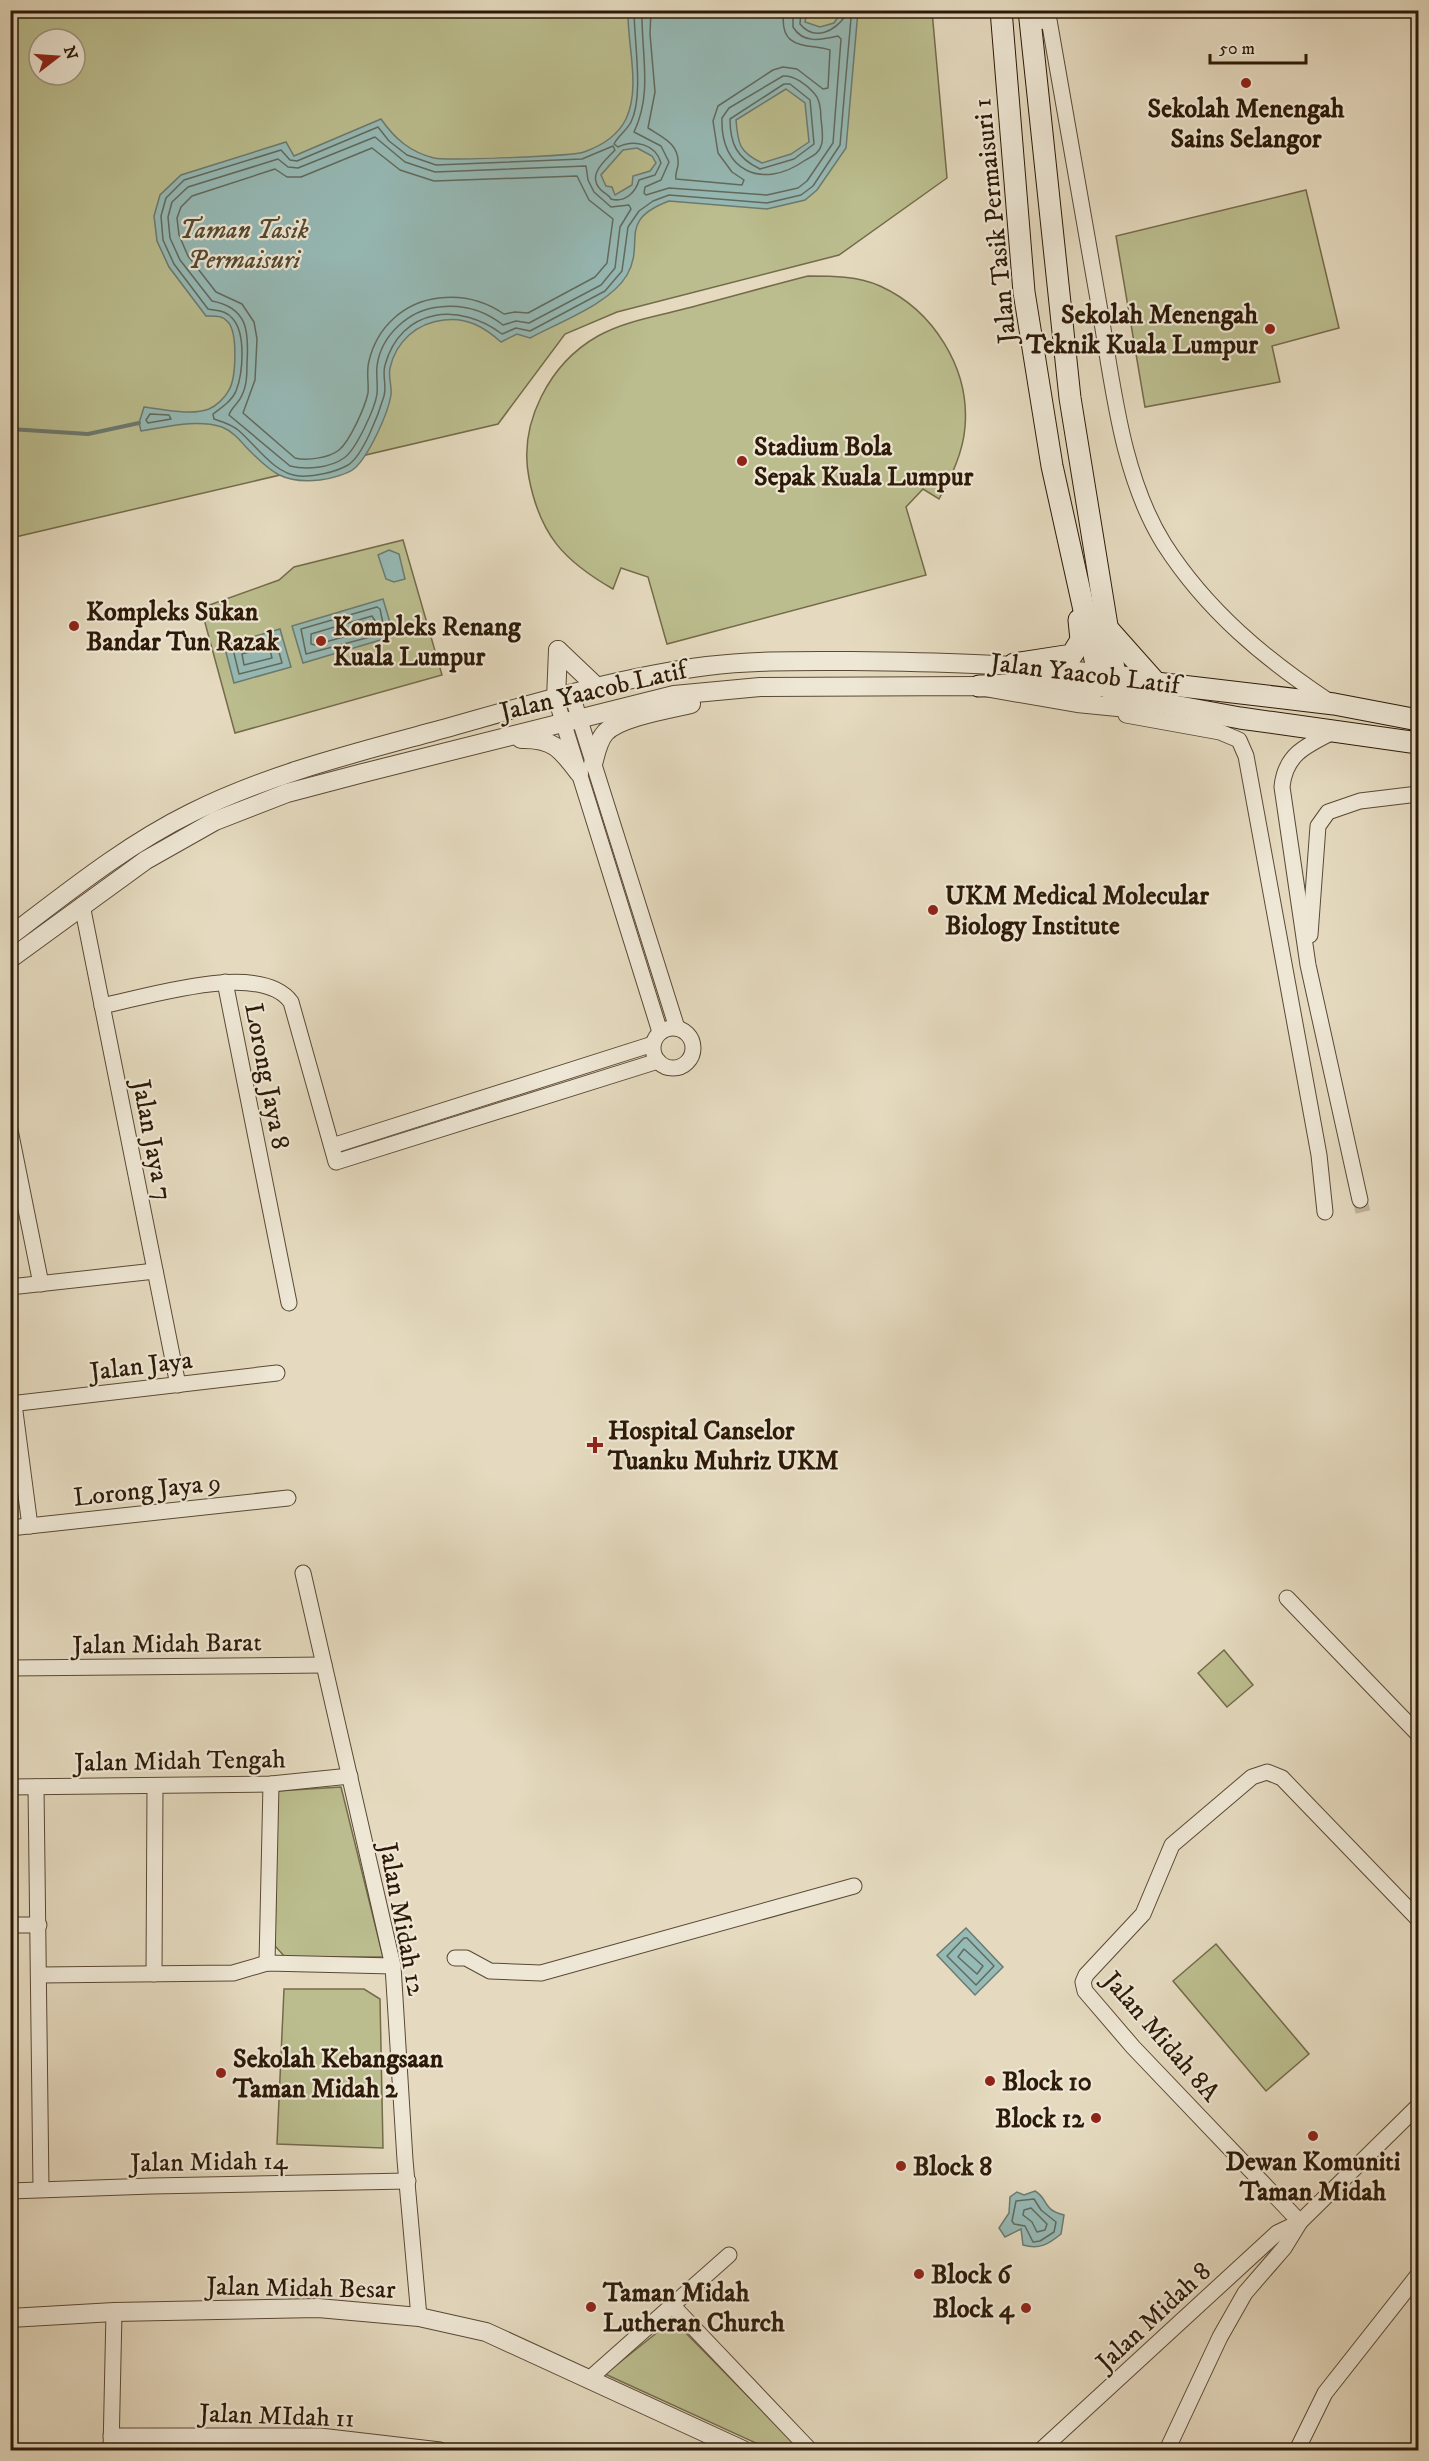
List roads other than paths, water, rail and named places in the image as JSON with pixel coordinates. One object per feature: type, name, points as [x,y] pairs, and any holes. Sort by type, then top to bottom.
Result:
[{"type":"main road","name":"Jalan Tasik Permaisuri 1","points":[[1001,10],[1024,292],[1042,405],[1073,570],[1106,677]]},
{"type":"main road","points":[[1030,17],[1070,398],[1108,628],[1106,677],[1114,694],[1240,718]]},
{"type":"main road","points":[[1042,405],[1070,398]]},
{"type":"main road","points":[[1014,664],[1072,655],[1076,650],[1081,640],[1073,570]]},
{"type":"main road","points":[[1108,628],[1156,683]]},
{"type":"main road","points":[[979,686],[1035,685],[1084,690],[1106,677]]},
{"type":"main road","name":"Jalan Yaacob Latif","points":[[1106,677],[1334,704],[1419,720]]},
{"type":"main road","name":"Jalan Yaacob Latif","points":[[1240,718],[1419,743]]},
{"type":"street","points":[[1030,17],[1049,20],[1115,394],[1142,497],[1163,542],[1192,584],[1228,625],[1286,673],[1334,704]]},
{"type":"street","points":[[598,688],[558,650],[564,697],[586,769],[657,1038],[658,1061]]},
{"type":"street","name":"Jalan Yaacob Latif","points":[[10,936],[146,838],[191,813],[246,788],[387,744],[598,688],[669,672],[742,663],[1014,664],[1106,677]]},
{"type":"street","name":"Jalan Yaacob Latif","points":[[10,959],[146,860],[215,821],[287,794],[674,695],[760,687],[979,686],[1077,703],[1240,718]]},
{"type":"street","points":[[586,769],[606,731],[622,723],[760,687]]},
{"type":"street","points":[[1077,703],[1112,713],[1220,732],[1239,740],[1246,756],[1292,1004],[1319,1155],[1325,1212]]},
{"type":"street","points":[[1335,731],[1304,746],[1284,769],[1282,787],[1308,965],[1360,1200]]},
{"type":"street","points":[[225,982],[269,985],[285,994],[291,1002],[336,1162],[658,1061],[673,1068],[689,1059],[693,1047],[691,1040],[677,1028],[586,769],[561,750],[542,740],[499,739]]},
{"type":"street","points":[[1308,965],[1318,826],[1328,812],[1360,801],[1419,794]]},
{"type":"street","name":"Jalan Jaya 7","points":[[82,905],[178,1385]]},
{"type":"street","name":"Lorong Jaya 8","points":[[102,1006],[225,982],[289,1303]]},
{"type":"street","points":[[332,1146],[657,1038],[677,1028]]},
{"type":"street","points":[[10,1130],[41,1284]]},
{"type":"street","points":[[10,1287],[155,1271]]},
{"type":"street","name":"Jalan Jaya","points":[[12,1404],[277,1374]]},
{"type":"street","points":[[12,1404],[30,1526]]},
{"type":"street","name":"Lorong Jaya 9","points":[[10,1528],[288,1497]]},
{"type":"street","name":"Jalan Midah 12","points":[[303,1573],[393,1966],[419,2317]]},
{"type":"street","points":[[1287,1598],[1419,1734]]},
{"type":"street","name":"Jalan Midah Barat","points":[[10,1668],[324,1665]]},
{"type":"street","name":"Jalan Midah 8A","points":[[1300,2222],[1133,2048],[1085,1991],[1083,1982],[1086,1975],[1143,1914],[1172,1845],[1252,1777],[1267,1772],[1282,1778],[1419,1919]]},
{"type":"street","name":"Jalan Midah Tengah","points":[[10,1787],[271,1784],[350,1776]]},
{"type":"street","points":[[267,1964],[271,1784]]},
{"type":"street","points":[[154,1974],[155,1786]]},
{"type":"street","points":[[36,1787],[40,1975],[40,2189]]},
{"type":"street","points":[[455,1958],[466,1959],[490,1971],[541,1972],[854,1886]]},
{"type":"street","points":[[10,1925],[39,1925]]},
{"type":"street","points":[[40,1975],[233,1973],[267,1964],[393,1966]]},
{"type":"street","name":"Jalan Midah 8","points":[[1167,2451],[1220,2337],[1245,2293],[1284,2248],[1300,2222],[1419,2106]]},
{"type":"street","name":"Jalan Midah 14","points":[[10,2191],[408,2181]]},
{"type":"street","name":"Jalan Midah 8","points":[[1041,2451],[1277,2233],[1300,2222]]},
{"type":"street","points":[[588,2380],[729,2255]]},
{"type":"street","points":[[1297,2451],[1325,2393],[1419,2275]]},
{"type":"street","points":[[672,2306],[810,2451]]},
{"type":"street","name":"Jalan Midah Besar","points":[[10,2318],[114,2312],[343,2309],[419,2317],[486,2332],[743,2451]]},
{"type":"street","points":[[111,2443],[114,2312]]},
{"type":"street","name":"Jalan MIdah 11","points":[[111,2443],[320,2436],[438,2450]]},
{"type":"water","points":[[628,11],[807,11],[805,22],[820,27],[834,23],[842,11],[858,11],[846,148],[817,190],[805,200],[767,209],[669,201],[653,209],[643,216],[637,225],[632,263],[627,275],[619,285],[596,303],[530,338],[517,334],[501,342],[482,328],[452,319],[434,322],[417,329],[403,342],[393,358],[390,371],[391,395],[377,434],[355,468],[343,474],[308,481],[279,475],[263,464],[238,438],[222,427],[182,424],[141,431],[139,423],[144,407],[185,412],[209,409],[225,396],[233,376],[235,345],[228,322],[218,316],[206,316],[169,267],[157,241],[154,216],[160,195],[181,175],[286,142],[294,156],[381,119],[404,144],[434,158],[510,158],[584,152],[597,147],[614,135],[626,119],[630,107],[633,79]],"holes":[[[786,89],[805,103],[809,142],[791,154],[762,163],[744,151],[739,141],[736,120]],[[637,148],[652,156],[656,163],[650,171],[633,176],[632,185],[615,195],[612,187],[606,186],[601,175],[623,150]]]},
{"type":"water","points":[[389,550],[399,554],[405,579],[394,582],[386,579],[378,555]]},
{"type":"water","points":[[383,599],[394,636],[303,663],[292,626]]},
{"type":"water","points":[[280,629],[291,667],[234,683],[224,645]]},
{"type":"water","points":[[966,1928],[1003,1967],[975,1995],[937,1955]]},
{"type":"water","points":[[1035,2191],[1048,2207],[1064,2215],[1061,2234],[1048,2243],[1034,2247],[1023,2245],[1021,2229],[1005,2237],[999,2228],[1009,2213],[1010,2197],[1017,2192],[1024,2195]]},
{"type":"waterway","points":[[10,429],[88,434],[139,423]]},
{"type":"tunnel","points":[[1360,1200],[1363,1212]]},
{"type":"place","name":"Sekolah Menengah Sains Selangor","points":[[1246,83]]},
{"type":"place","name":"Sekolah Menengah Teknik Kuala Lumpur","points":[[1270,329]]},
{"type":"place","name":"Stadium Bola Sepak Kuala Lumpur","points":[[742,461]]},
{"type":"place","name":"Kompleks Sukan Bandar Tun Razak","points":[[74,626]]},
{"type":"place","name":"Kompleks Renang Kuala Lumpur","points":[[321,641]]},
{"type":"place","name":"UKM Medical Molecular Biology Institute","points":[[933,910]]},
{"type":"place","name":"Hospital Canselor Tuanku Muhriz UKM","points":[[595,1445]]},
{"type":"place","name":"Sekolah Kebangsaan Taman Midah 2","points":[[221,2073]]},
{"type":"place","name":"Block 10","points":[[990,2081]]},
{"type":"place","name":"Block 12","points":[[1096,2118]]},
{"type":"place","name":"Dewan Komuniti Taman Midah","points":[[1313,2136]]},
{"type":"place","name":"Block 8","points":[[901,2166]]},
{"type":"place","name":"Block 6","points":[[919,2274]]},
{"type":"place","name":"Taman Midah Lutheran Church","points":[[591,2307]]},
{"type":"place","name":"Block 4","points":[[1026,2308]]},
{"type":"park label","name":"Taman Tasik Permaisuri","points":[[244,244]]}]
